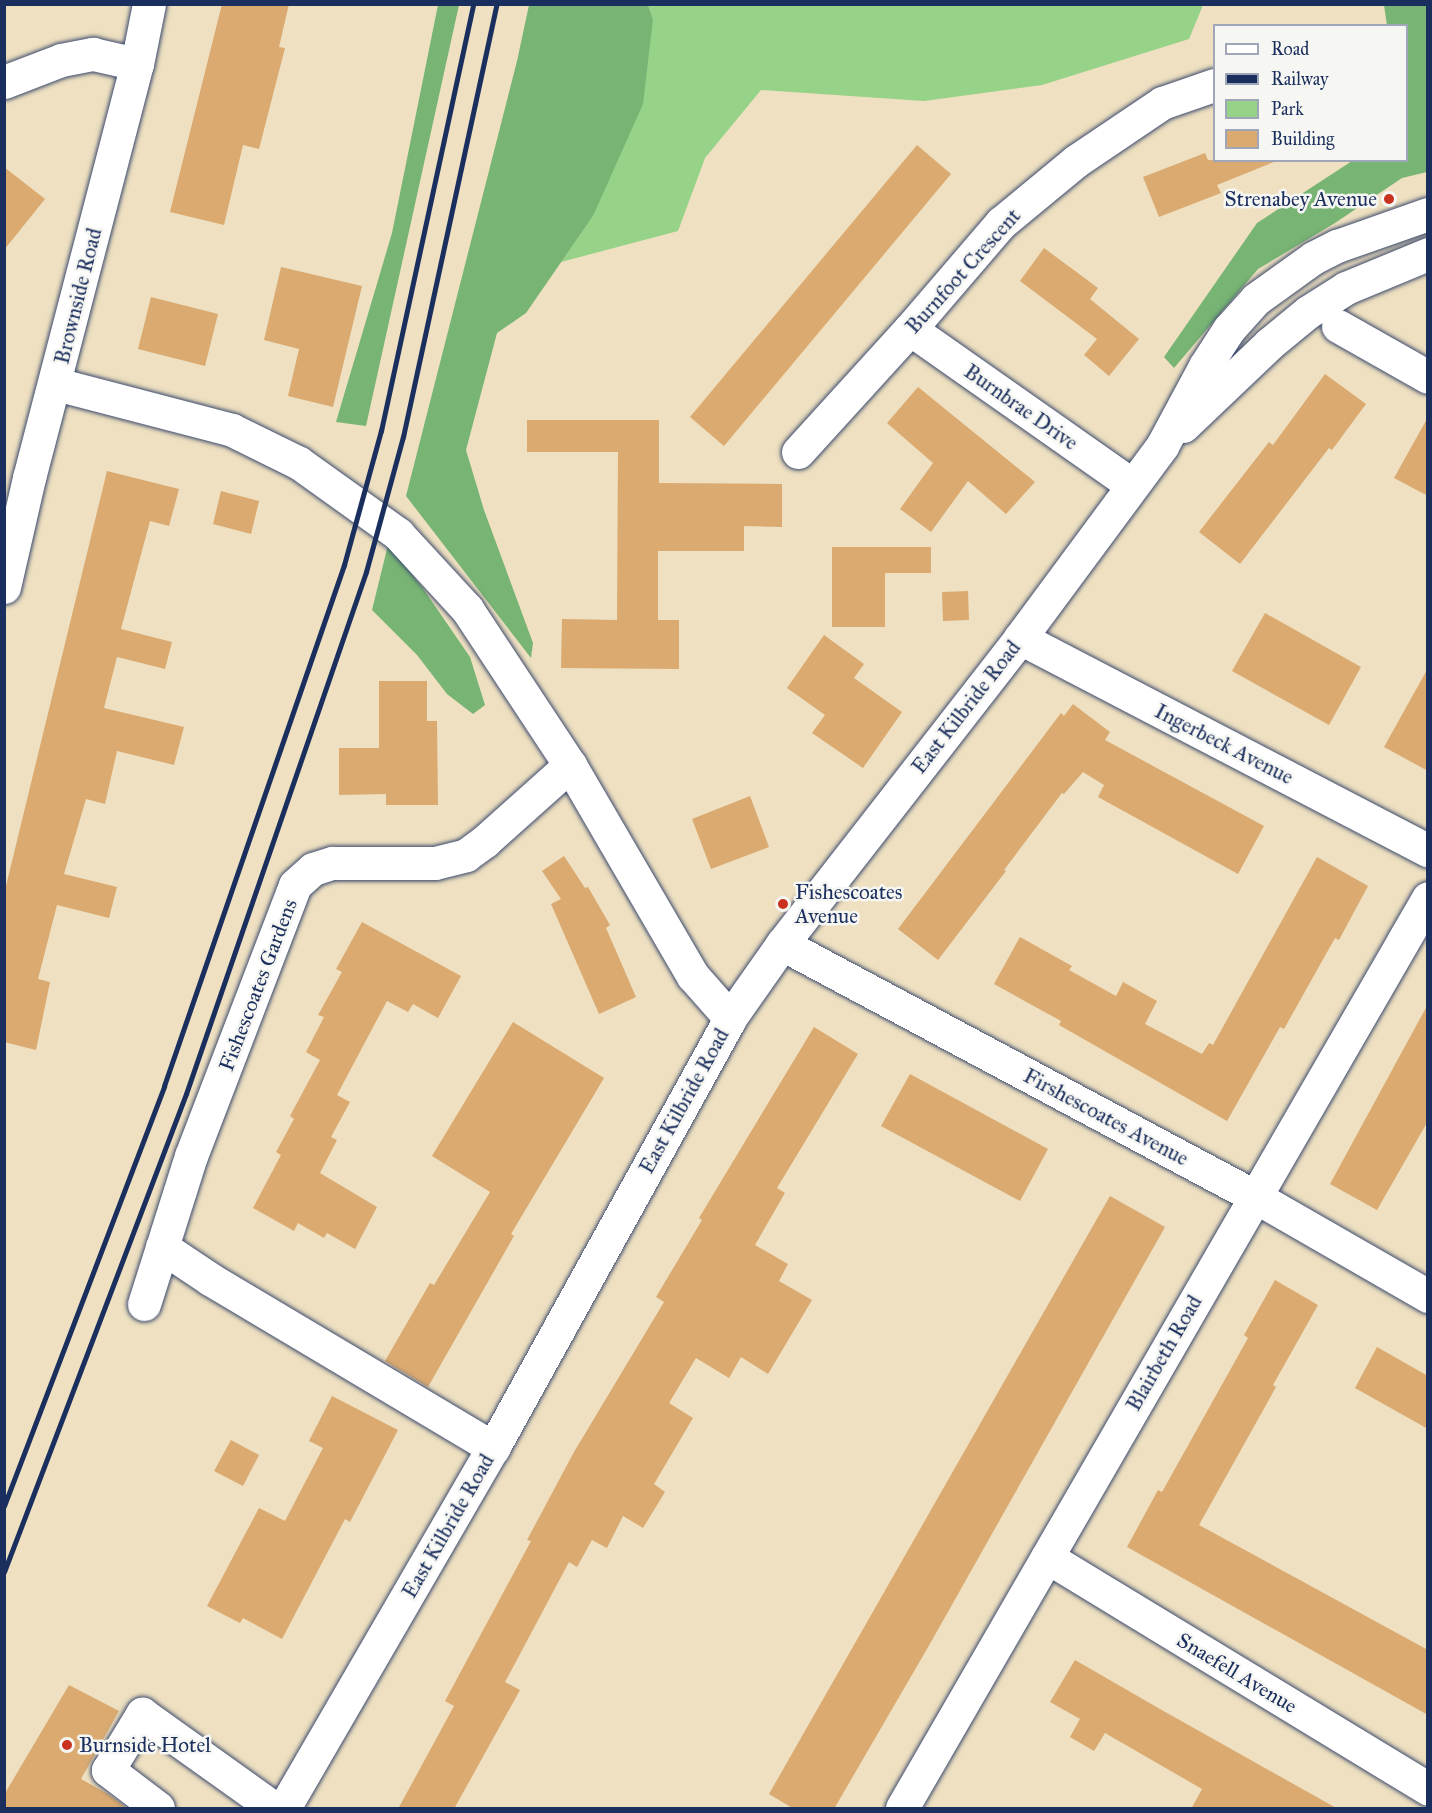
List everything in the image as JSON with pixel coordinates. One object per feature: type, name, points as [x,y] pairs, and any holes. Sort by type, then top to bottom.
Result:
[{"type":"street","name":"Brownside Road","points":[[4,588],[17,482],[56,384],[137,64],[149,4]]},
{"type":"street","points":[[4,82],[61,60],[93,54],[137,64]]},
{"type":"street","name":"Burnfoot Crescent","points":[[798,452],[910,329],[1001,223],[1076,161],[1162,102],[1213,86]]},
{"type":"street","name":"East Kilbride Road","points":[[1162,446],[1205,366],[1229,329],[1256,299],[1313,258],[1337,246],[1428,214]]},
{"type":"street","name":"East Kilbride Road","points":[[284,1809],[493,1448],[730,1018],[782,944],[1020,638],[1162,446],[1269,344],[1308,312],[1346,288],[1428,254]]},
{"type":"street","points":[[1338,326],[1428,377]]},
{"type":"street","name":"Burnbrae Drive","points":[[910,329],[1132,485]]},
{"type":"street","points":[[56,384],[232,430],[299,463],[398,534],[467,609],[570,765],[693,976],[730,1018]]},
{"type":"street","name":"Ingerbeck Avenue","points":[[1020,638],[1428,850]]},
{"type":"street","name":"Fishescoates Gardens","points":[[144,1304],[191,1156],[295,885],[313,869],[332,863],[435,863],[466,855],[486,841],[570,765]]},
{"type":"street","name":"Blairbeth Road","points":[[902,1809],[1428,898]]},
{"type":"street","name":"Firshescoates Avenue","points":[[782,944],[1254,1196],[1428,1296]]},
{"type":"street","points":[[162,1247],[210,1280],[493,1448]]},
{"type":"street","name":"Snaefell Avenue","points":[[1047,1557],[1428,1789]]},
{"type":"street","points":[[158,1809],[108,1770],[142,1714],[274,1809]]},
{"type":"green space","points":[[438,5],[459,5],[366,426],[336,422],[392,233]]},
{"type":"green space","points":[[529,5],[648,5],[653,19],[643,104],[593,216],[526,313],[497,333],[466,450],[484,510],[533,643],[531,658],[406,496],[517,61]]},
{"type":"green space","points":[[648,5],[1203,5],[1189,39],[1042,85],[924,101],[761,90],[705,158],[678,231],[561,262],[593,216],[653,19]]},
{"type":"green space","points":[[1384,5],[1427,5],[1427,172],[1402,178],[1335,223],[1258,269],[1174,368],[1164,357],[1257,223],[1350,162],[1408,162],[1408,24],[1387,24]]},
{"type":"green space","points":[[388,545],[422,587],[470,657],[485,705],[473,714],[447,694],[417,655],[372,610]]},
{"type":"building","points":[[222,4],[289,4],[279,47],[285,48],[259,149],[243,145],[224,225],[170,212]]},
{"type":"building","points":[[917,145],[951,174],[724,446],[690,417]]},
{"type":"building","points":[[1205,153],[1208,160],[1213,162],[1274,162],[1217,185],[1221,193],[1159,217],[1143,177]]},
{"type":"building","points":[[4,167],[45,199],[4,250]]},
{"type":"building","points":[[1044,248],[1098,288],[1090,299],[1139,339],[1109,376],[1084,355],[1097,339],[1020,281]]},
{"type":"building","points":[[281,267],[362,286],[333,407],[288,396],[299,349],[264,340]]},
{"type":"building","points":[[151,297],[218,314],[205,366],[138,349]]},
{"type":"building","points":[[1325,374],[1366,404],[1332,450],[1329,448],[1240,564],[1199,532],[1269,442],[1273,445]]},
{"type":"building","points":[[918,387],[1035,482],[1006,514],[968,481],[931,532],[900,509],[933,463],[887,423]]},
{"type":"building","points":[[1428,417],[1428,496],[1394,478]]},
{"type":"building","points":[[527,420],[659,420],[659,483],[782,484],[782,527],[744,526],[744,551],[658,551],[658,620],[679,620],[679,669],[561,668],[562,619],[617,620],[618,452],[527,452]]},
{"type":"building","points":[[107,471],[179,489],[169,526],[150,521],[121,629],[172,642],[165,669],[117,657],[104,708],[184,727],[174,765],[117,751],[105,804],[86,799],[64,874],[117,887],[109,918],[57,905],[38,979],[50,982],[36,1050],[4,1042],[5,890]]},
{"type":"building","points":[[221,491],[259,501],[251,534],[213,524]]},
{"type":"building","points":[[832,547],[931,547],[931,573],[885,573],[885,627],[832,627]]},
{"type":"building","points":[[968,591],[969,620],[943,621],[942,592]]},
{"type":"building","points":[[1265,613],[1361,667],[1329,725],[1232,671]]},
{"type":"building","points":[[824,635],[864,664],[854,678],[902,712],[863,768],[812,733],[825,715],[787,688]]},
{"type":"building","points":[[1428,668],[1428,771],[1384,747]]},
{"type":"building","points":[[379,681],[427,681],[427,721],[437,721],[438,805],[386,805],[386,794],[339,795],[339,748],[379,748]]},
{"type":"building","points":[[1073,704],[1110,732],[1105,740],[1264,826],[1238,874],[1098,797],[1104,785],[1083,772],[1064,794],[1062,793],[938,960],[898,929],[1061,713],[1064,716]]},
{"type":"building","points":[[750,796],[769,847],[711,869],[692,819]]},
{"type":"building","points":[[564,856],[585,888],[588,887],[610,925],[606,928],[636,997],[599,1014],[551,904],[561,899],[542,871]]},
{"type":"building","points":[[1317,857],[1368,886],[1339,940],[1335,938],[1284,1029],[1280,1027],[1227,1121],[1059,1025],[1061,1021],[994,984],[1020,937],[1072,966],[1069,970],[1116,996],[1123,982],[1157,1001],[1145,1024],[1202,1054],[1209,1043],[1213,1045]]},
{"type":"building","points":[[362,922],[461,976],[438,1018],[413,1004],[408,1012],[387,1001],[337,1095],[350,1102],[331,1137],[337,1140],[320,1173],[377,1207],[355,1249],[327,1233],[324,1238],[298,1223],[294,1231],[253,1208],[281,1155],[276,1152],[294,1119],[290,1116],[320,1060],[306,1052],[324,1017],[318,1015],[342,972],[336,969]]},
{"type":"building","points":[[1428,1004],[1428,1121],[1377,1210],[1330,1184]]},
{"type":"building","points":[[513,1022],[604,1078],[511,1234],[514,1236],[428,1387],[385,1361],[430,1283],[434,1285],[490,1192],[432,1156]]},
{"type":"building","points":[[814,1027],[858,1054],[777,1188],[785,1193],[755,1245],[788,1264],[779,1281],[812,1300],[768,1374],[741,1357],[729,1378],[696,1358],[669,1403],[693,1418],[654,1484],[665,1492],[643,1528],[623,1516],[607,1548],[592,1540],[577,1567],[569,1562],[505,1682],[520,1690],[454,1809],[398,1809],[454,1706],[445,1701],[531,1541],[527,1540],[574,1452],[664,1302],[656,1297],[702,1220],[699,1218]]},
{"type":"building","points":[[910,1074],[1048,1149],[1020,1201],[881,1126]]},
{"type":"building","points":[[1110,1196],[1165,1227],[834,1809],[794,1809],[769,1794]]},
{"type":"building","points":[[1275,1280],[1318,1305],[1273,1385],[1276,1387],[1199,1525],[1428,1650],[1428,1715],[1127,1547],[1158,1490],[1162,1492],[1248,1338],[1244,1335]]},
{"type":"building","points":[[1377,1347],[1428,1376],[1428,1429],[1355,1388]]},
{"type":"building","points":[[332,1396],[398,1430],[350,1522],[345,1519],[282,1639],[243,1618],[240,1623],[207,1606],[259,1508],[285,1521],[323,1448],[309,1441]]},
{"type":"building","points":[[231,1440],[259,1455],[243,1486],[214,1471]]},
{"type":"building","points":[[1075,1660],[1338,1809],[1191,1809],[1202,1789],[1105,1733],[1094,1751],[1070,1737],[1080,1719],[1050,1702]]},
{"type":"building","name":"Burnside Hotel","points":[[69,1685],[119,1711],[81,1779],[108,1794],[128,1809],[4,1809],[4,1795]]},
{"type":"railway","points":[[4,1506],[164,1086],[344,565],[381,431],[473,4]]},
{"type":"railway","points":[[4,1572],[186,1094],[366,572],[403,437],[497,4]]},
{"type":"place","name":"Strenabey Avenue","points":[[1389,199]]},
{"type":"place","name":"Fishescoates Avenue","points":[[783,904]]},
{"type":"place","name":"Burnside Hotel","points":[[67,1745]]}]
